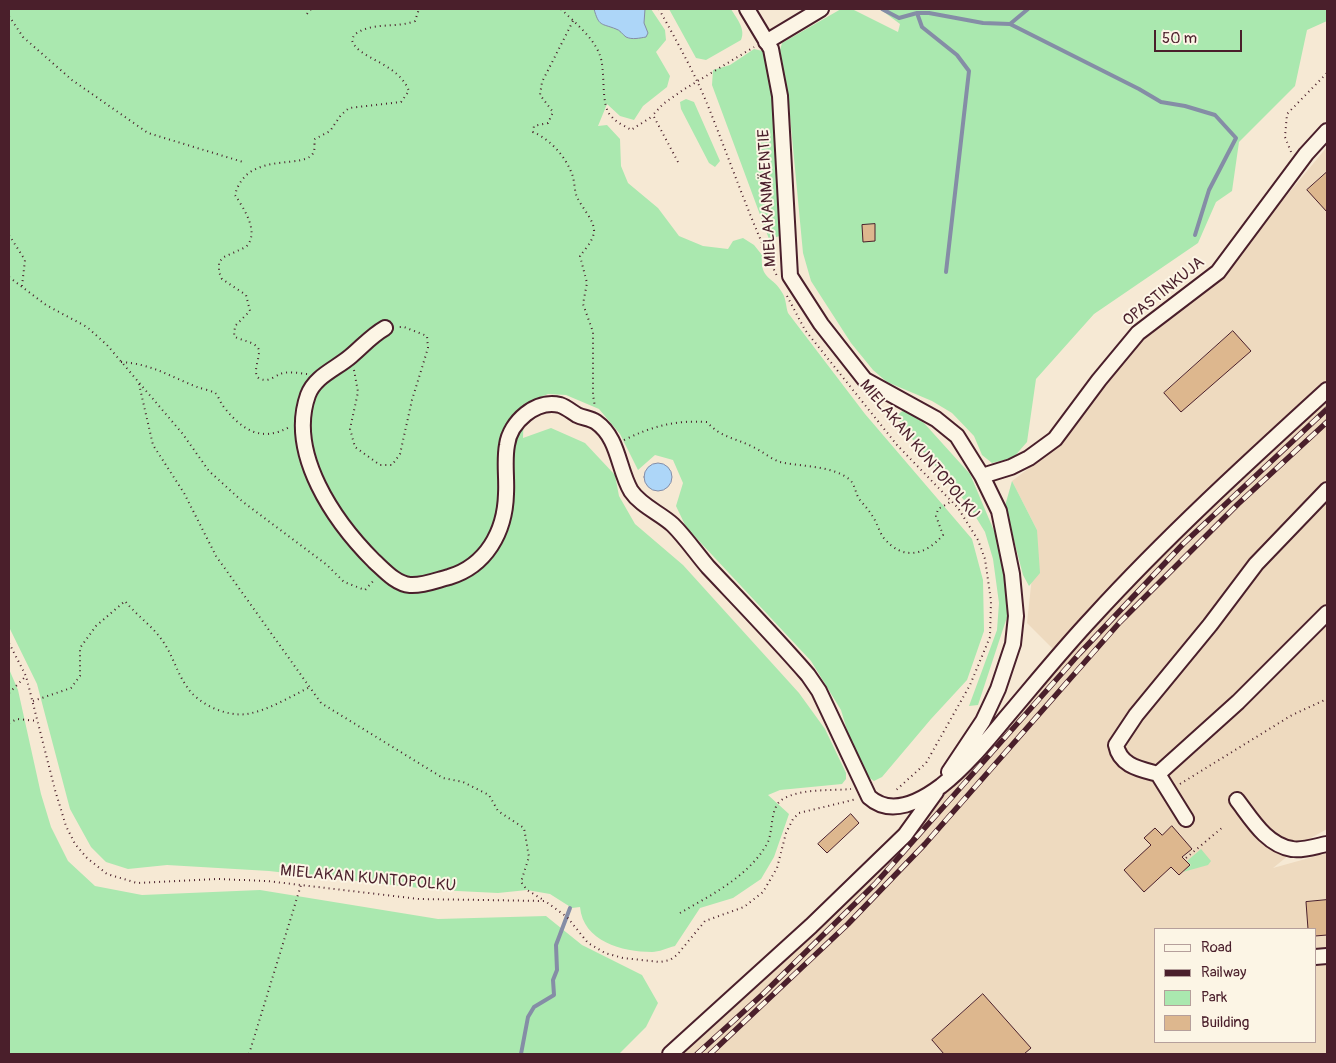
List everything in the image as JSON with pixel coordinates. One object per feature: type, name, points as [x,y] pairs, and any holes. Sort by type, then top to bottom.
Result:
[{"type":"street","name":"MIELAKANMÄENTIE","points":[[747,9],[771,49],[780,96],[790,276],[821,324],[865,380],[936,419],[957,436],[982,476],[999,511],[1012,574],[1016,616],[1013,644],[998,689],[983,720],[940,786]]},
{"type":"street","points":[[766,42],[821,9]]},
{"type":"street","name":"OPASTINKUJA","points":[[982,476],[1011,467],[1029,458],[1055,439],[1099,380],[1138,333],[1218,272],[1295,169],[1327,131]]},
{"type":"street","points":[[385,328],[371,336],[352,356],[324,375],[314,385],[305,409],[302,426],[311,466],[326,501],[342,526],[384,570],[398,581],[410,585],[428,583],[457,575],[481,559],[493,545],[500,531],[506,498],[507,444],[512,430],[520,418],[533,409],[560,405],[598,424],[614,445],[630,489],[637,499],[672,525],[808,675],[826,704],[866,792],[876,803],[893,807],[909,804],[940,786],[968,762],[1093,617],[1171,536],[1327,390]]},
{"type":"street","points":[[1186,819],[1158,774],[1135,768],[1126,763],[1117,753],[1116,745],[1136,715],[1210,625],[1256,564],[1327,490]]},
{"type":"street","points":[[1158,774],[1238,702],[1327,613]]},
{"type":"street","points":[[670,1054],[811,926],[905,835],[940,786]]},
{"type":"street","points":[[1236,800],[1263,833],[1277,843],[1292,849],[1327,844]]},
{"type":"path","points":[[307,14],[311,9]]},
{"type":"path","points":[[324,375],[290,372],[267,380],[260,378],[256,374],[260,354],[258,348],[254,343],[234,336],[235,326],[250,311],[249,302],[242,290],[222,279],[219,272],[219,262],[224,257],[246,247],[251,236],[248,215],[235,195],[238,187],[256,168],[268,163],[301,161],[312,155],[315,139],[330,130],[341,115],[350,108],[401,102],[409,91],[400,75],[358,50],[352,40],[354,35],[367,28],[408,24],[415,21],[419,9]]},
{"type":"path","points":[[561,9],[573,20],[599,53],[604,75],[606,109],[611,117],[632,130],[653,115],[663,104],[766,42]]},
{"type":"path","points":[[659,9],[697,82],[760,242],[780,282]]},
{"type":"path","points":[[9,16],[23,37],[72,80],[148,133],[243,162]]},
{"type":"path","points":[[573,20],[542,82],[540,95],[553,112],[548,123],[534,126],[533,132],[547,138],[562,155],[572,175],[576,196],[590,220],[594,232],[580,256],[587,283],[583,304],[593,332],[593,396],[598,424]]},
{"type":"path","points":[[1295,169],[1285,137],[1287,114],[1327,73]]},
{"type":"path","points":[[653,115],[678,162]]},
{"type":"path","points":[[9,234],[25,260],[22,286]]},
{"type":"path","points":[[9,277],[46,306],[87,328],[107,345],[182,433],[209,471],[260,517],[327,565],[344,582],[364,590],[384,570]]},
{"type":"path","name":"MIELAKAN KUNTOPOLKU","points":[[784,290],[805,330],[897,445],[952,501],[969,523],[985,559],[991,601],[990,637],[970,685],[926,763],[894,793]]},
{"type":"path","points":[[352,356],[358,392],[350,429],[355,447],[380,465],[392,464],[400,454],[428,342],[427,336],[404,327],[385,328]]},
{"type":"path","points":[[121,362],[141,363],[160,369],[197,387],[216,393],[236,421],[250,432],[269,434],[289,428],[305,409]]},
{"type":"path","points":[[139,384],[153,445],[184,492],[216,556],[321,703],[443,778],[463,782],[489,795],[498,811],[524,828],[529,857],[521,882],[527,890],[567,917],[588,943],[605,953],[623,958],[660,962],[670,960],[705,921],[744,907],[763,892],[777,868],[786,833],[798,813],[866,792]]},
{"type":"path","points":[[614,445],[667,423],[684,420],[707,422],[716,432],[751,446],[779,462],[840,472],[852,481],[859,498],[875,519],[883,536],[898,551],[904,552],[922,553],[933,548],[943,535],[936,516],[938,509],[952,501]]},
{"type":"path","points":[[33,701],[71,688],[80,676],[80,648],[96,626],[125,601],[137,617],[156,632],[165,644],[187,688],[203,703],[218,709],[245,714],[269,708],[310,688]]},
{"type":"path","name":"MIELAKAN KUNTOPOLKU","points":[[9,643],[26,676],[66,826],[75,844],[87,858],[106,874],[137,883],[217,879],[301,885],[419,899],[545,901]]},
{"type":"path","points":[[9,693],[26,676]]},
{"type":"path","points":[[1170,791],[1292,715],[1327,699]]},
{"type":"path","points":[[9,723],[17,719],[38,721]]},
{"type":"path","points":[[680,913],[721,889],[758,857],[773,831],[775,808],[781,800],[797,794],[866,792]]},
{"type":"path","points":[[1186,858],[1223,827]]},
{"type":"path","points":[[249,1054],[301,885]]},
{"type":"shaded area","points":[[1327,147],[1327,829],[1309,839],[1273,868],[1327,853],[1327,1054],[677,1054],[887,858],[1001,712],[1053,649],[1027,623],[1037,530],[1012,481],[1057,447],[1137,346],[1224,271]]},
{"type":"green space","points":[[9,9],[651,9],[665,30],[666,40],[656,52],[670,76],[667,87],[643,106],[634,120],[620,116],[607,104],[598,126],[607,125],[620,139],[621,166],[628,183],[658,208],[679,236],[703,246],[728,249],[733,241],[743,238],[754,245],[762,255],[765,274],[779,288],[785,298],[788,313],[865,414],[972,539],[983,580],[984,631],[967,680],[882,777],[874,781],[867,776],[855,757],[841,710],[811,661],[686,527],[676,506],[683,483],[673,460],[655,455],[638,470],[620,434],[599,409],[566,395],[548,394],[524,404],[523,438],[551,428],[585,443],[615,475],[619,496],[635,524],[683,565],[799,693],[825,729],[846,773],[846,779],[842,784],[780,790],[768,795],[789,814],[774,857],[761,879],[733,898],[700,908],[675,946],[652,952],[629,950],[606,942],[588,928],[580,907],[572,908],[550,894],[527,890],[498,893],[437,890],[269,871],[167,865],[128,869],[106,862],[91,847],[70,809],[37,684],[9,627]]},
{"type":"green space","points":[[669,9],[731,9],[742,28],[741,40],[706,60],[696,58]]},
{"type":"green space","points":[[841,9],[852,9],[898,32],[900,24],[880,9],[1327,9],[1327,21],[1307,30],[1295,86],[1239,142],[1232,191],[1216,202],[1198,243],[1094,314],[1036,379],[1027,442],[1013,458],[992,463],[982,455],[974,436],[952,413],[932,401],[887,382],[873,370],[851,343],[811,281],[803,253],[788,95],[780,50],[782,43]]},
{"type":"green space","points":[[754,49],[767,52],[773,81],[780,236],[769,239],[712,85],[713,70],[730,65]]},
{"type":"green space","points":[[686,99],[694,102],[720,161],[715,167],[709,163],[681,109],[680,102]]},
{"type":"green space","points":[[904,410],[924,423],[970,474],[1003,552],[1009,611],[978,705],[969,706],[997,630],[999,603],[993,559],[985,532],[969,506],[902,427],[897,415]]},
{"type":"green space","points":[[1012,481],[1037,530],[1040,573],[1029,586],[1023,575],[1005,506]]},
{"type":"green space","points":[[9,669],[18,690],[41,794],[51,827],[68,861],[95,886],[142,895],[260,890],[438,919],[546,916],[582,945],[642,975],[658,1003],[646,1027],[619,1054],[9,1054]]},
{"type":"green space","points":[[1201,849],[1211,861],[1208,865],[1183,872],[1191,865],[1187,861]]},
{"type":"water","points":[[594,9],[645,9],[644,23],[648,33],[646,37],[628,38],[617,30],[599,22]]},
{"type":"water","points":[[658,463],[668,467],[672,477],[668,487],[658,491],[648,487],[644,477],[648,467]]},
{"type":"building","points":[[1327,172],[1327,212],[1307,190]]},
{"type":"building","points":[[875,224],[875,241],[863,242],[862,225]]},
{"type":"building","points":[[1233,331],[1251,351],[1181,412],[1164,393]]},
{"type":"building","points":[[851,814],[859,823],[827,853],[818,844]]},
{"type":"building","points":[[1172,826],[1192,849],[1182,857],[1190,865],[1179,875],[1171,867],[1144,892],[1124,870],[1151,845],[1144,838],[1155,828],[1162,835]]},
{"type":"building","points":[[1327,900],[1327,935],[1316,936],[1316,928],[1308,928],[1306,902]]},
{"type":"building","points":[[983,994],[1031,1048],[1024,1054],[944,1054],[932,1040]]},
{"type":"waterway","points":[[882,9],[899,18],[917,13],[929,13],[983,23],[1010,24],[1028,9]]},
{"type":"waterway","points":[[917,13],[922,27],[957,55],[969,71],[946,272]]},
{"type":"waterway","points":[[1010,24],[1161,102],[1185,106],[1215,115],[1236,138],[1209,190],[1195,235]]},
{"type":"waterway","points":[[521,1054],[528,1017],[534,1007],[554,995],[553,980],[557,970],[556,945],[570,908]]},
{"type":"railway","points":[[697,1054],[763,994],[875,884],[1079,654],[1183,544],[1327,409]]},
{"type":"railway","points":[[710,1054],[848,924],[925,844],[1120,622],[1238,504],[1327,422]]}]
